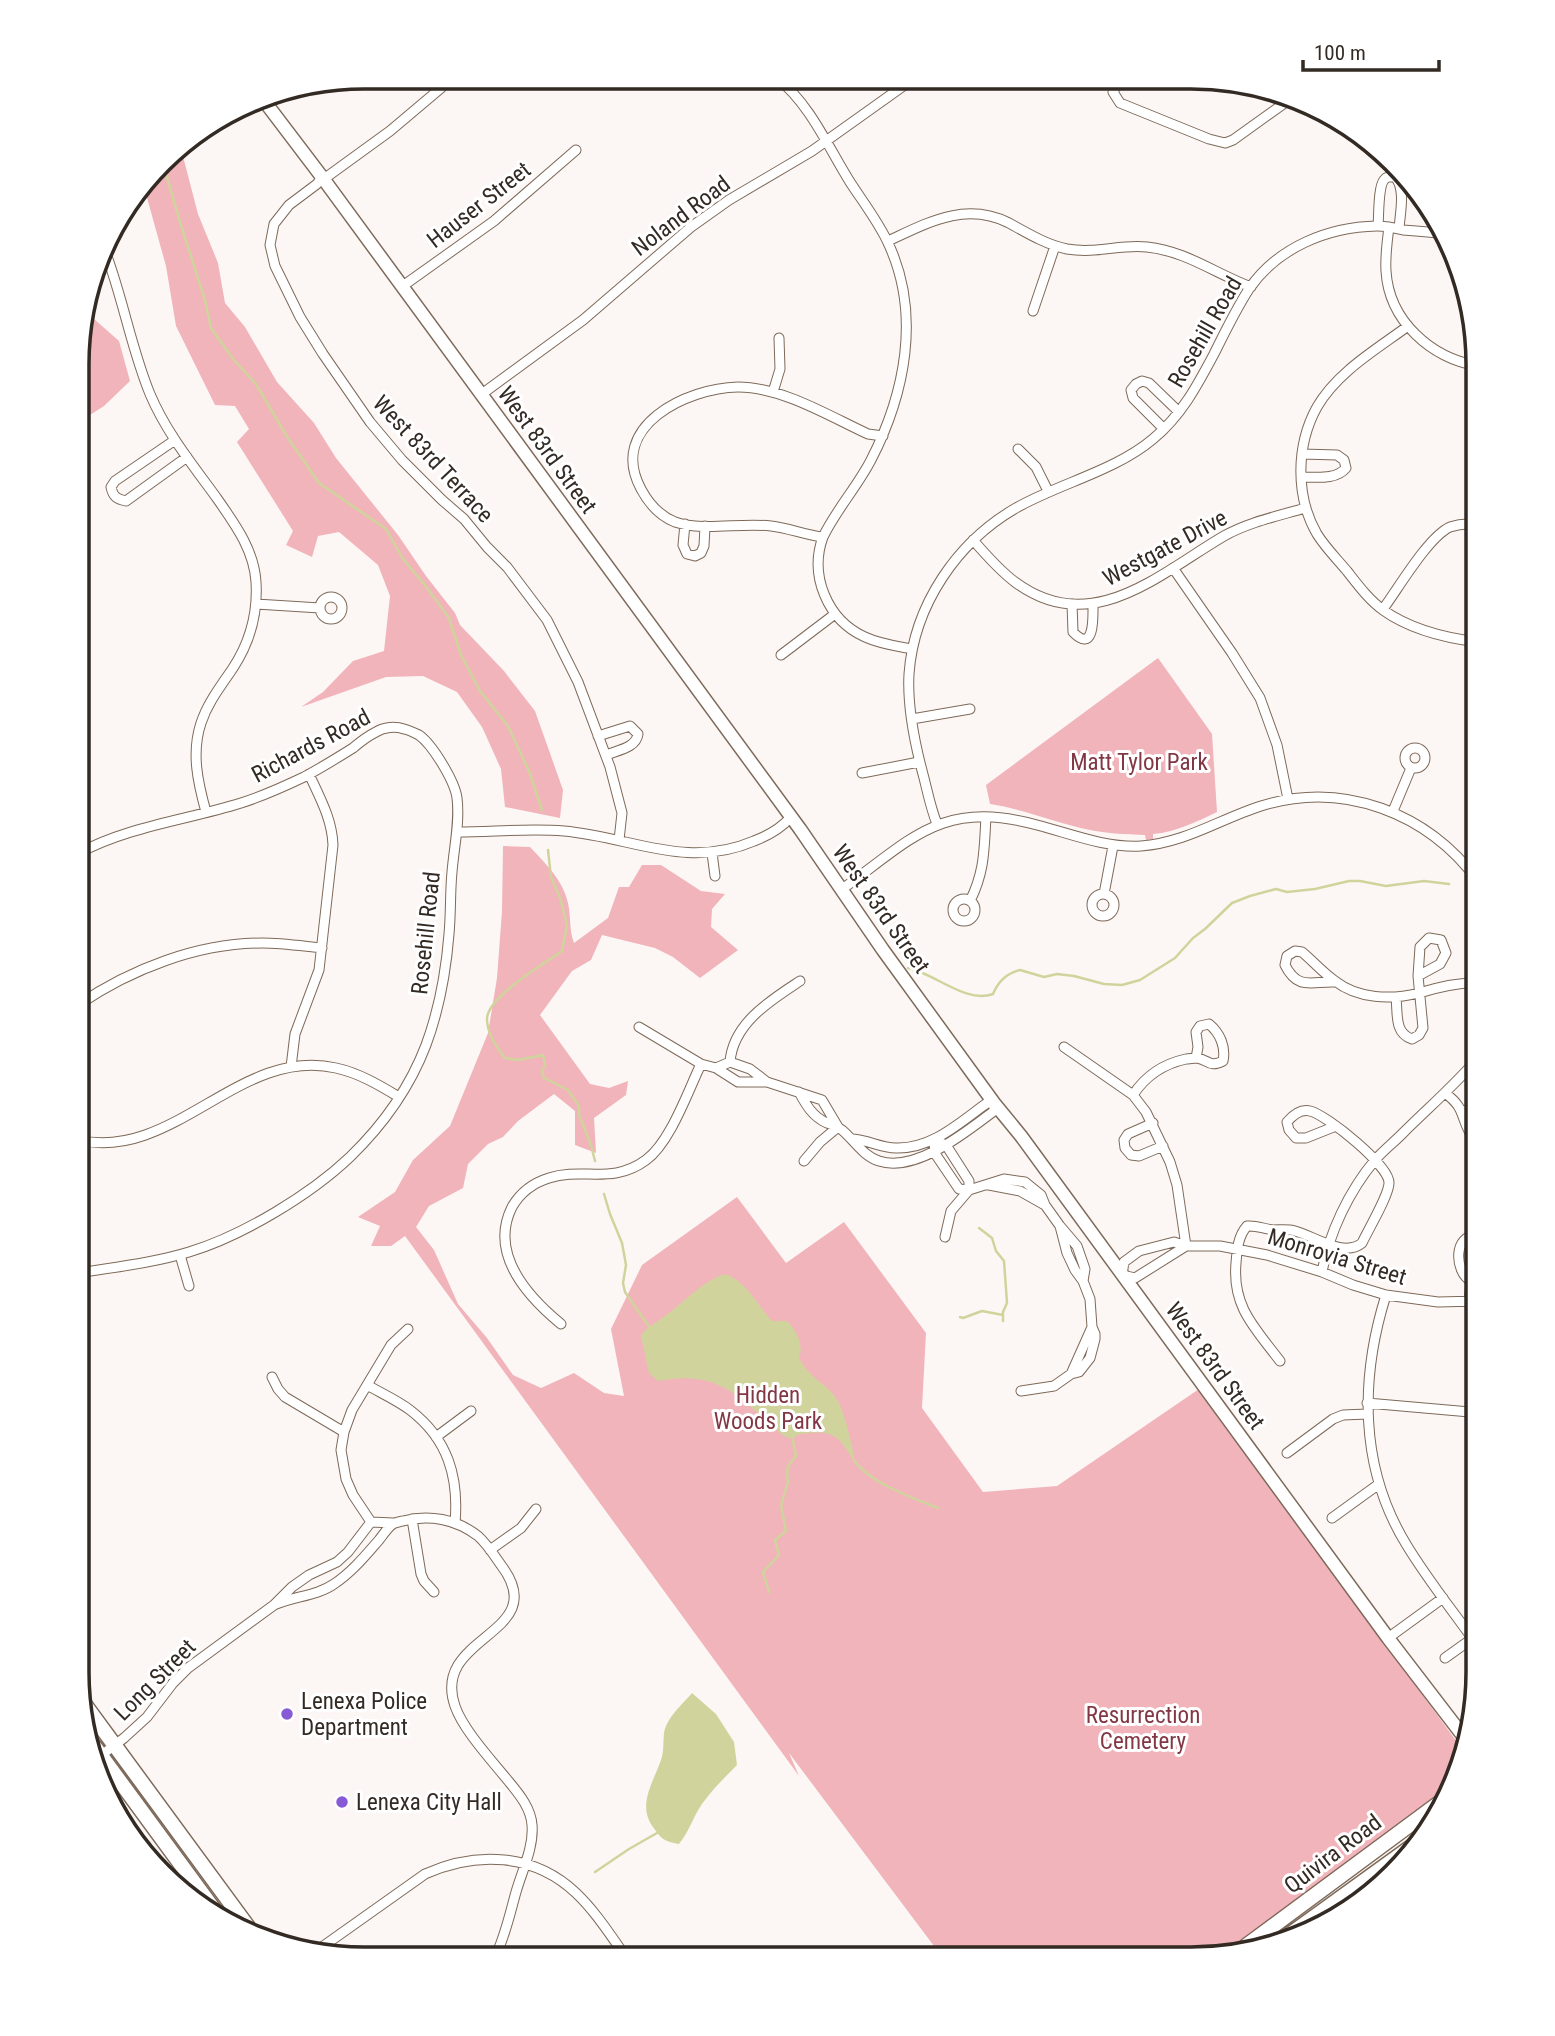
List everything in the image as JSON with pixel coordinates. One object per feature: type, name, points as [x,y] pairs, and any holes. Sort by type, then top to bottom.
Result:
[{"type":"main road","points":[[94,1717],[240,1917]]},
{"type":"main road","points":[[105,1762],[202,1893]]},
{"type":"main road","name":"Quivira Road","points":[[1257,1938],[1427,1812]]},
{"type":"main road","name":"Quivira Road","points":[[1315,1917],[1385,1866]]},
{"type":"street","name":"West 83rd Terrace","points":[[440,89],[390,131],[323,177],[289,205],[274,224],[270,239],[272,257],[287,292],[323,354],[370,422],[422,481],[464,519],[526,590],[547,621],[567,658],[606,755],[622,813],[619,839]]},
{"type":"street","points":[[787,89],[803,106],[888,241],[904,290],[907,337],[900,386],[892,413],[866,469],[823,537],[818,572],[826,600],[850,629],[877,641],[912,649]]},
{"type":"street","name":"Noland Road","points":[[480,394],[583,320],[699,221],[825,142],[899,89]]},
{"type":"street","points":[[1115,89],[1113,92],[1120,103],[1225,143],[1233,141],[1282,105]]},
{"type":"street","name":"West 83rd Street","points":[[269,107],[779,800],[994,1103],[1459,1730]]},
{"type":"street","name":"Hauser Street","points":[[401,285],[494,221],[576,150]]},
{"type":"street","points":[[1378,226],[1381,187],[1384,180],[1391,177]]},
{"type":"street","points":[[1400,187],[1387,279],[1395,305],[1408,326],[1425,344],[1436,352],[1466,364]]},
{"type":"street","points":[[888,241],[934,219],[973,213],[1003,220],[1055,246],[1086,251],[1131,247],[1159,248],[1200,262],[1251,287]]},
{"type":"street","name":"Rosehill Road","points":[[937,824],[919,762],[909,688],[912,649],[925,610],[950,565],[973,540],[998,519],[1048,491],[1122,459],[1164,429],[1198,385],[1251,287],[1268,268],[1299,245],[1341,230],[1378,226],[1432,232]]},
{"type":"street","points":[[1033,311],[1055,246]]},
{"type":"street","points":[[109,263],[140,368],[158,410],[175,440],[244,539],[255,575],[254,623],[244,649],[212,698],[201,723],[197,741],[198,781],[206,812]]},
{"type":"street","points":[[1408,326],[1345,374],[1329,390],[1313,415],[1302,454],[1305,508],[1327,548],[1363,591],[1383,610],[1433,634],[1466,640]]},
{"type":"street","points":[[773,392],[780,369],[779,338]]},
{"type":"street","name":"Rosehill Road","points":[[1164,429],[1133,398],[1131,390],[1136,384],[1142,381],[1149,383],[1179,412]]},
{"type":"street","points":[[823,537],[769,525],[685,524],[665,516],[648,501],[639,485],[628,452],[652,420],[665,409],[699,393],[740,387],[773,392],[868,434],[883,436]]},
{"type":"street","points":[[175,440],[115,481],[111,487],[112,494],[126,501],[187,457]]},
{"type":"street","points":[[1018,449],[1036,467],[1048,491]]},
{"type":"street","points":[[1302,454],[1337,455],[1344,460],[1346,468],[1335,476],[1302,477]]},
{"type":"street","name":"Westgate Drive","points":[[973,540],[1013,581],[1024,588],[1047,599],[1072,604],[1093,604],[1125,596],[1237,530],[1305,508]]},
{"type":"street","points":[[685,524],[683,545],[687,554],[695,556],[701,553],[704,546],[705,526]]},
{"type":"street","points":[[1383,610],[1438,536],[1449,528],[1466,524]]},
{"type":"street","points":[[1173,568],[1260,698],[1277,744],[1288,799]]},
{"type":"street","points":[[256,604],[320,608]]},
{"type":"street","name":"Westgate Drive","points":[[1072,604],[1073,632],[1084,638],[1090,636],[1093,630],[1093,604]]},
{"type":"street","points":[[781,655],[835,614]]},
{"type":"street","points":[[912,719],[970,709]]},
{"type":"street","points":[[598,736],[630,726],[638,734],[634,744],[606,755]]},
{"type":"street","name":"Richards Road","points":[[89,849],[128,832],[265,795],[309,774],[377,731],[387,728],[402,728],[420,736],[429,747],[453,785],[457,797],[457,832]]},
{"type":"street","points":[[862,773],[919,762]]},
{"type":"street","points":[[1393,811],[1411,768]]},
{"type":"street","points":[[291,1067],[295,1034],[319,970],[332,832],[329,817],[309,774]]},
{"type":"street","points":[[842,890],[916,834],[937,824],[963,817],[1012,819],[1112,846],[1161,844],[1183,838],[1245,812],[1288,799],[1337,798],[1393,811],[1445,844],[1466,866]]},
{"type":"street","points":[[970,901],[982,869],[986,817]]},
{"type":"street","points":[[457,832],[563,831],[619,839],[670,852],[712,853],[741,847],[785,824],[790,818]]},
{"type":"street","name":"Rosehill Road","points":[[89,1271],[180,1255],[245,1228],[323,1180],[349,1158],[374,1131],[411,1078],[436,1016],[449,934],[457,832]]},
{"type":"street","points":[[1104,894],[1112,846]]},
{"type":"street","points":[[712,853],[715,876]]},
{"type":"street","points":[[89,999],[145,969],[207,949],[264,943],[322,948]]},
{"type":"street","points":[[1335,982],[1308,985],[1299,982],[1284,965],[1287,956],[1296,951],[1302,952],[1335,982],[1361,994],[1396,998],[1451,984],[1466,983]]},
{"type":"street","points":[[1396,998],[1399,1030],[1403,1036],[1412,1039],[1419,1035],[1423,1028],[1418,976]]},
{"type":"street","points":[[730,1062],[737,1038],[755,1015],[800,981]]},
{"type":"street","points":[[1133,1095],[1158,1069],[1168,1064],[1196,1058],[1209,1064],[1223,1061],[1225,1053],[1222,1042],[1216,1030],[1209,1024],[1200,1026],[1196,1032],[1196,1058]]},
{"type":"street","points":[[639,1027],[701,1064],[716,1068],[738,1082],[767,1082],[822,1100],[838,1127]]},
{"type":"street","points":[[1064,1047],[1133,1095],[1153,1124],[1177,1185],[1186,1246],[1135,1278],[1122,1275]]},
{"type":"street","points":[[716,1068],[730,1062],[750,1069],[767,1082]]},
{"type":"street","points":[[561,1324],[539,1304],[513,1270],[507,1257],[505,1228],[515,1202],[524,1191],[551,1177],[620,1173],[637,1167],[650,1158],[664,1141],[701,1064]]},
{"type":"street","points":[[89,1141],[117,1141],[141,1136],[264,1073],[291,1067],[335,1067],[355,1073],[399,1097]]},
{"type":"street","points":[[1322,1272],[1330,1244],[1350,1197],[1375,1159],[1466,1071]]},
{"type":"street","points":[[799,1092],[815,1115],[838,1127],[853,1139],[862,1151],[879,1161],[894,1162],[911,1160],[946,1145],[994,1111],[994,1103],[987,1103],[935,1140],[908,1148],[883,1147],[853,1139]]},
{"type":"street","points":[[1445,1093],[1454,1099],[1462,1111],[1466,1126]]},
{"type":"street","points":[[1462,1111],[1466,1110]]},
{"type":"street","points":[[1237,1248],[1242,1232],[1247,1226],[1255,1225],[1276,1230],[1293,1230],[1349,1248],[1362,1242],[1388,1189],[1388,1175],[1375,1159],[1336,1126],[1311,1111],[1303,1111],[1287,1122],[1289,1130],[1296,1138],[1306,1138],[1336,1126]]},
{"type":"street","points":[[1153,1124],[1128,1134],[1124,1140],[1125,1148],[1131,1155],[1139,1156],[1163,1146]]},
{"type":"street","points":[[804,1161],[838,1127]]},
{"type":"street","points":[[935,1140],[946,1145],[969,1181],[969,1190],[951,1211],[945,1237]]},
{"type":"street","points":[[935,1140],[934,1152],[959,1189],[969,1190],[989,1185],[1020,1191],[1045,1205],[1060,1226],[1067,1253],[1090,1299],[1092,1327],[1071,1374],[1055,1386],[1021,1391]]},
{"type":"street","name":"Monrovia Street","points":[[1466,1238],[1460,1246],[1458,1262],[1466,1277]]},
{"type":"street","name":"Monrovia Street","points":[[1122,1275],[1124,1262],[1139,1251],[1174,1242],[1186,1246],[1220,1245],[1267,1255],[1386,1295],[1466,1302]]},
{"type":"street","name":"Monrovia Street","points":[[1237,1248],[1234,1278],[1239,1299],[1244,1312],[1280,1361]]},
{"type":"street","points":[[180,1255],[189,1286]]},
{"type":"street","points":[[1386,1295],[1370,1362],[1367,1414],[1372,1455],[1379,1484],[1405,1542],[1466,1629]]},
{"type":"street","points":[[408,1329],[391,1345],[352,1410],[341,1450],[346,1479],[371,1522],[393,1523],[432,1517],[455,1523],[475,1534],[490,1550],[512,1582],[514,1594],[508,1618],[462,1658],[452,1683],[452,1697],[462,1720],[513,1786],[529,1812],[532,1826],[531,1842],[498,1947]]},
{"type":"street","points":[[272,1377],[285,1397],[344,1432]]},
{"type":"street","points":[[367,1385],[409,1409],[423,1421],[445,1450],[453,1472],[457,1502],[455,1523]]},
{"type":"street","points":[[1367,1403],[1466,1412]]},
{"type":"street","points":[[436,1437],[471,1411]]},
{"type":"street","points":[[1287,1453],[1333,1419],[1343,1415],[1367,1414]]},
{"type":"street","points":[[1332,1518],[1379,1484]]},
{"type":"street","points":[[490,1550],[521,1528],[536,1509]]},
{"type":"street","points":[[412,1519],[421,1574],[434,1592]]},
{"type":"street","name":"Long Street","points":[[101,1751],[114,1745],[147,1717],[188,1668],[274,1605],[292,1587],[309,1575],[337,1562],[371,1522]]},
{"type":"street","name":"Long Street","points":[[274,1605],[324,1590],[336,1582],[357,1565],[393,1523]]},
{"type":"street","points":[[1388,1638],[1443,1598]]},
{"type":"street","points":[[1445,1658],[1466,1646]]},
{"type":"street","points":[[327,1944],[425,1874],[444,1865],[485,1858],[503,1859],[549,1874],[574,1891],[618,1947]]},
{"type":"green space","points":[[183,158],[198,214],[218,263],[225,303],[245,327],[277,382],[314,423],[336,458],[398,535],[455,613],[460,625],[504,671],[535,711],[563,790],[560,818],[505,807],[501,769],[482,727],[457,692],[423,676],[386,677],[301,707],[323,692],[353,661],[384,651],[390,596],[378,565],[339,532],[318,536],[312,557],[286,545],[293,531],[237,442],[249,429],[235,406],[215,405],[176,326],[166,266],[147,196]]},
{"type":"green space","points":[[94,319],[119,341],[130,381],[104,406],[89,416],[89,365]]},
{"type":"green space","name":"Matt Tylor Park","points":[[1158,658],[1212,734],[1217,812],[1178,829],[1153,834],[1153,839],[1146,840],[1145,835],[1090,830],[990,804],[986,785]]},
{"type":"green space","name":"Resurrection Cemetery","points":[[503,846],[530,847],[553,873],[566,895],[574,943],[608,918],[619,887],[629,887],[642,865],[661,865],[701,891],[725,894],[712,909],[711,927],[738,950],[700,978],[673,957],[655,948],[602,935],[591,960],[572,971],[540,1015],[590,1084],[609,1088],[628,1081],[626,1095],[594,1118],[596,1153],[575,1145],[575,1111],[554,1094],[518,1121],[503,1137],[488,1144],[468,1164],[463,1188],[429,1206],[416,1227],[434,1250],[458,1304],[487,1338],[513,1375],[541,1388],[574,1373],[604,1393],[624,1396],[611,1329],[642,1265],[737,1197],[786,1263],[844,1222],[926,1333],[922,1408],[983,1492],[1057,1486],[1199,1389],[1456,1741],[1445,1777],[1432,1804],[1243,1941],[1190,1947],[935,1947],[789,1753],[799,1776],[405,1236],[391,1246],[371,1246],[380,1226],[358,1217],[395,1192],[413,1160],[450,1126],[488,1033],[497,978]]},
{"type":"shaded area","points":[[724,1274],[738,1281],[772,1321],[787,1321],[794,1329],[799,1339],[799,1358],[803,1365],[832,1393],[839,1404],[855,1462],[841,1442],[832,1435],[818,1432],[798,1435],[793,1439],[784,1436],[741,1399],[715,1383],[680,1378],[658,1381],[649,1373],[641,1336],[643,1333],[698,1289]]},
{"type":"shaded area","points":[[692,1693],[716,1714],[734,1742],[737,1765],[702,1804],[679,1844],[664,1839],[656,1831],[648,1819],[646,1802],[662,1757],[668,1722]]},
{"type":"waterway","points":[[166,174],[211,328],[233,359],[256,384],[319,483],[386,529],[403,559],[449,618],[461,655],[480,691],[508,726],[529,771],[542,810]]},
{"type":"waterway","points":[[548,850],[551,877],[567,925],[562,951],[506,991],[489,1010],[487,1024],[493,1040],[505,1058],[518,1060],[543,1055],[544,1078],[568,1090],[579,1106],[579,1115],[595,1161]]},
{"type":"waterway","points":[[908,968],[961,991],[983,996],[993,994],[1004,979],[1020,970],[1044,977],[1057,974],[1122,985],[1140,980],[1175,958],[1232,903],[1250,896],[1276,889],[1287,892],[1315,889],[1349,881],[1386,886],[1424,881],[1449,884]]},
{"type":"waterway","points":[[604,1194],[622,1243],[626,1265],[623,1283],[625,1292],[650,1328]]},
{"type":"waterway","points":[[979,1228],[992,1238],[996,1251],[1004,1261],[1007,1303],[1003,1321]]},
{"type":"waterway","points":[[960,1317],[982,1311],[1003,1315]]},
{"type":"waterway","points":[[769,1592],[763,1572],[779,1555],[775,1540],[786,1531],[781,1505],[788,1482],[788,1466],[796,1456],[792,1436]]},
{"type":"waterway","points":[[854,1460],[880,1482],[938,1508]]},
{"type":"waterway","points":[[595,1872],[657,1833]]},
{"type":"place","name":"Lenexa Police Department","points":[[287,1714]]},
{"type":"place","name":"Lenexa City Hall","points":[[342,1802]]},
{"type":"park label","name":"Hidden Woods Park","points":[[768,1408]]}]
